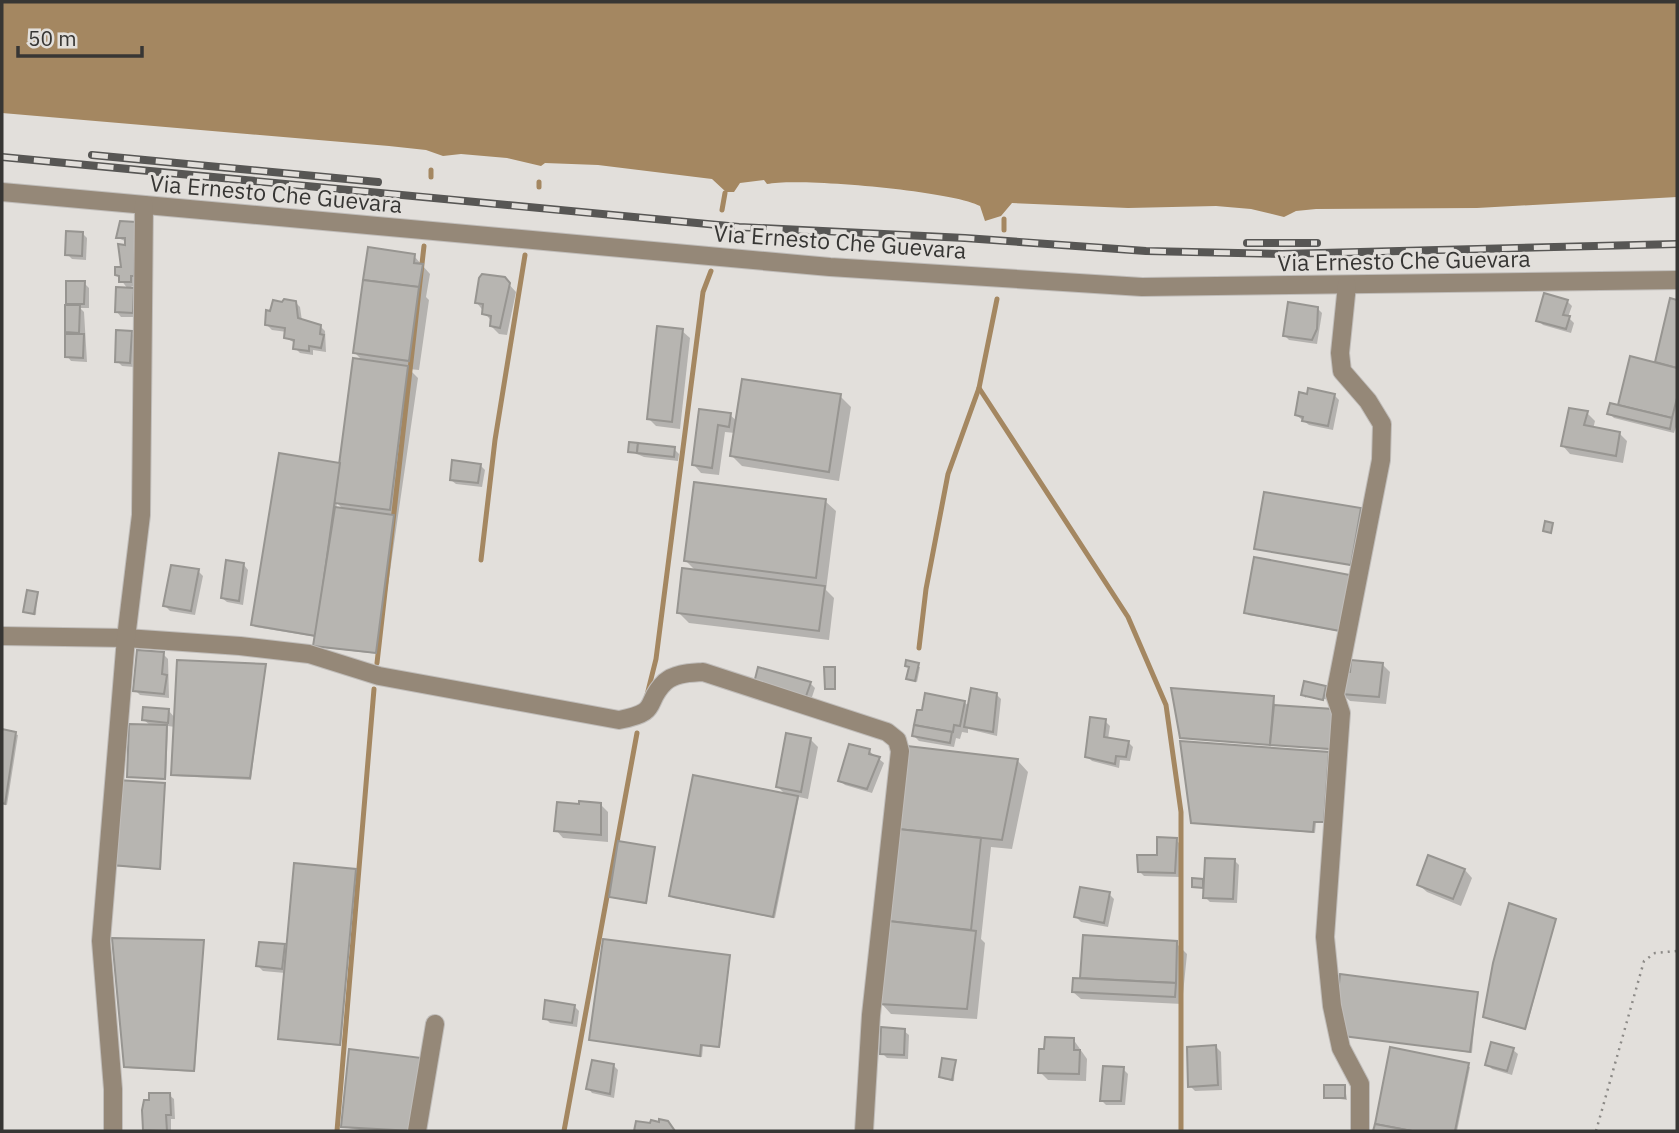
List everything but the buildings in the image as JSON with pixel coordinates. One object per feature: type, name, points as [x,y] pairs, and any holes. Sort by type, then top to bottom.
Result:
[{"type":"street","name":"Via Ernesto Che Guevara","points":[[2,192],[830,267],[1142,287],[1677,280]]},
{"type":"street","points":[[113,1131],[113,1089],[101,941],[126,638],[141,515],[144,205]]},
{"type":"street","points":[[1347,285],[1340,353],[1342,371],[1368,401],[1382,424],[1381,460],[1335,695],[1341,713],[1325,936],[1332,1006],[1342,1048],[1360,1084],[1360,1131]]},
{"type":"street","points":[[2,636],[126,638],[309,654],[379,676],[620,720],[639,716],[651,706],[664,682],[682,673],[703,672],[824,710],[892,735],[900,751],[871,1015],[864,1131]]},
{"type":"street","points":[[417,1131],[435,1024]]},
{"type":"path","points":[[1597,1131],[1644,961],[1655,953],[1677,951]]},
{"type":"shaded area","points":[[2,2],[1677,2],[1677,197],[1477,208],[1316,209],[1296,211],[1284,217],[1251,209],[1216,206],[1128,208],[1012,203],[1001,216],[985,221],[980,206],[965,200],[875,187],[810,182],[767,184],[764,180],[740,183],[734,192],[726,192],[712,179],[598,165],[545,163],[541,166],[507,158],[461,154],[443,156],[426,150],[389,146],[2,113]]},
{"type":"waterway","points":[[431,170],[431,177]]},
{"type":"waterway","points":[[539,182],[539,187]]},
{"type":"waterway","points":[[722,210],[725,193]]},
{"type":"waterway","points":[[1004,219],[1004,230]]},
{"type":"waterway","points":[[377,663],[424,246]]},
{"type":"waterway","points":[[481,560],[495,440],[525,255]]},
{"type":"waterway","points":[[647,695],[656,659],[703,292],[711,271]]},
{"type":"waterway","points":[[919,648],[926,589],[948,474],[979,388],[997,299]]},
{"type":"waterway","points":[[979,388],[1128,617],[1166,705],[1181,812],[1181,1131]]},
{"type":"waterway","points":[[337,1131],[374,689]]},
{"type":"waterway","points":[[564,1131],[637,733]]},
{"type":"railway","points":[[92,155],[378,182]]},
{"type":"railway","points":[[2,157],[739,227],[965,238],[1146,251],[1282,254],[1677,244]]},
{"type":"railway","points":[[1247,243],[1317,243]]}]
